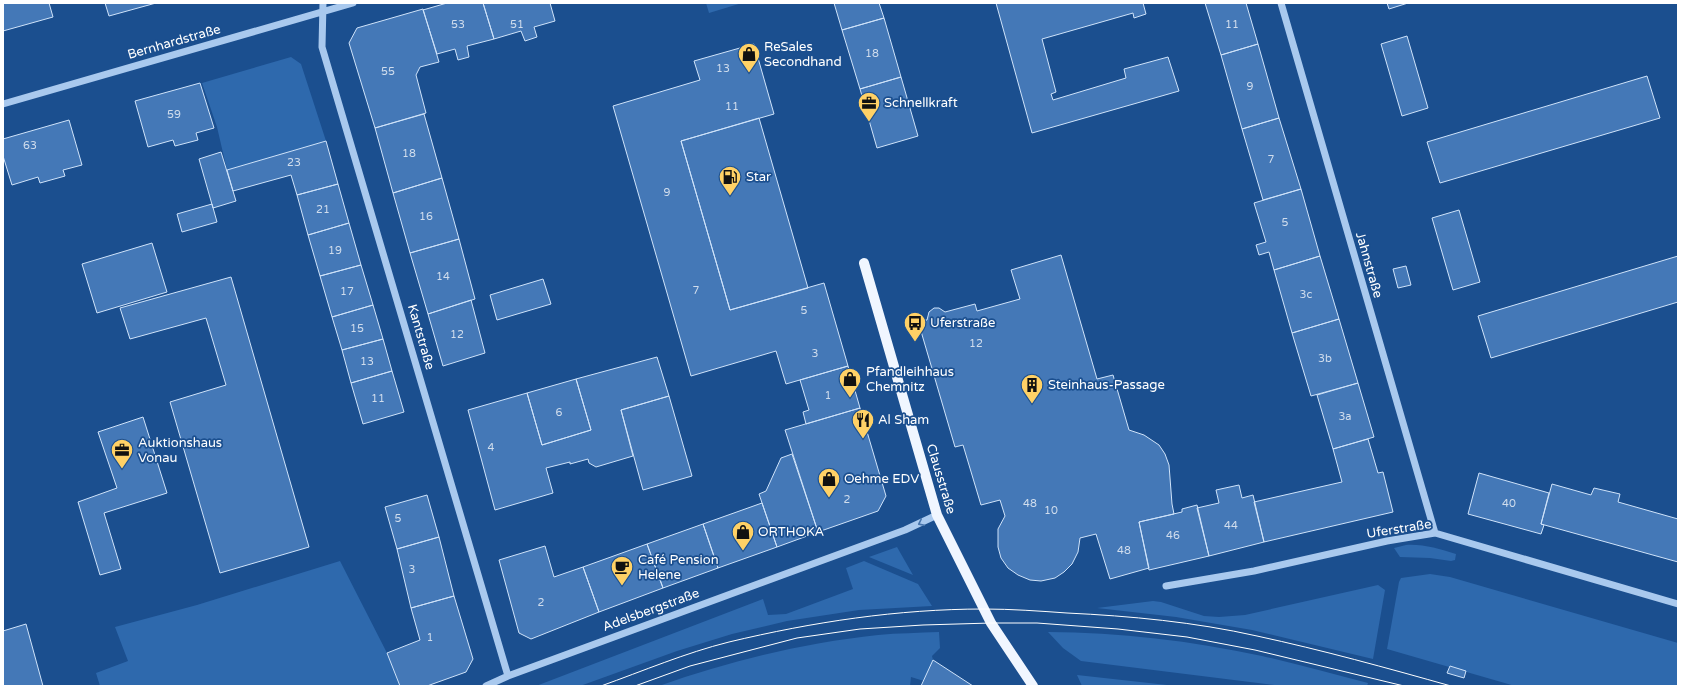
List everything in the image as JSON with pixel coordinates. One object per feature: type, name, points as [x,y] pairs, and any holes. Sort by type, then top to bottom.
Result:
[{"type":"main road","name":"Clausstraße","points":[[864,263],[936,515],[991,623],[1033,686]]},
{"type":"street","name":"Kantstraße","points":[[323,3],[322,47],[508,676]]},
{"type":"street","name":"Bernhardstraße","points":[[3,104],[352,3]]},
{"type":"street","name":"Jahnstraße","points":[[1281,3],[1435,533]]},
{"type":"street","name":"Adelsbergstraße","points":[[486,686],[508,676],[904,530],[936,515]]},
{"type":"street","name":"Uferstraße","points":[[1166,586],[1254,571],[1387,541],[1435,533],[1678,604]]},
{"type":"shaded area","points":[[706,3],[742,3],[709,13]]},
{"type":"shaded area","points":[[291,57],[301,64],[326,141],[227,170],[217,127],[202,83]]},
{"type":"shaded area","points":[[1406,545],[1425,546],[1456,554],[1455,560],[1451,561],[1430,558],[1400,557],[1394,548]]},
{"type":"shaded area","points":[[897,547],[913,575],[869,557]]},
{"type":"shaded area","points":[[340,561],[387,653],[400,686],[100,686],[96,673],[128,661],[115,627],[197,605]]},
{"type":"shaded area","points":[[864,561],[918,584],[932,606],[859,610],[787,621],[732,634],[677,651],[580,686],[536,686],[763,599],[768,615],[786,614],[853,589],[846,568]]},
{"type":"shaded area","points":[[1430,574],[1450,577],[1678,643],[1678,686],[1515,686],[1387,649],[1401,578]]},
{"type":"shaded area","points":[[1378,585],[1385,590],[1373,659],[1252,630],[1176,617],[1097,608],[1153,601],[1161,602],[1204,616],[1219,617],[1245,615]]},
{"type":"shaded area","points":[[939,632],[940,648],[932,656],[933,660],[924,681],[911,677],[910,686],[659,686],[740,661],[794,648],[850,638],[901,633]]},
{"type":"shaded area","points":[[1048,632],[1075,632],[1155,638],[1209,646],[1288,662],[1368,683],[1367,686],[1283,686],[1081,661],[1063,648]]},
{"type":"shaded area","points":[[1077,675],[1176,686],[1082,686]]},
{"type":"building","points":[[3,3],[49,3],[53,17],[3,31]]},
{"type":"building","points":[[105,3],[156,3],[109,16]]},
{"type":"building","points":[[447,3],[483,3],[494,39],[467,46],[469,57],[458,60],[455,49],[437,54],[423,10]]},
{"type":"building","points":[[483,3],[550,3],[555,21],[534,27],[537,37],[525,41],[521,31],[494,39]]},
{"type":"building","points":[[834,3],[879,3],[884,18],[842,30]]},
{"type":"building","points":[[996,3],[1143,3],[1146,14],[1134,18],[1133,13],[1042,39],[1056,92],[1051,94],[1053,100],[1126,78],[1124,69],[1168,57],[1179,91],[1032,133]]},
{"type":"building","points":[[1205,3],[1246,3],[1258,44],[1221,55]]},
{"type":"building","points":[[1387,3],[1408,3],[1389,9]]},
{"type":"building","points":[[423,9],[439,62],[420,67],[416,75],[426,113],[375,128],[349,43],[357,28]]},
{"type":"building","points":[[884,18],[901,77],[860,89],[842,30]]},
{"type":"building","points":[[1407,36],[1428,108],[1402,116],[1381,44]]},
{"type":"building","points":[[754,44],[774,114],[681,141],[730,310],[824,283],[848,366],[786,384],[776,351],[691,376],[613,106],[700,80],[694,61]]},
{"type":"building","points":[[1258,44],[1279,118],[1242,129],[1221,55]]},
{"type":"building","points":[[1647,76],[1660,118],[1440,183],[1427,142]]},
{"type":"building","points":[[901,77],[918,136],[877,148],[860,89]]},
{"type":"building","points":[[200,83],[214,128],[196,133],[198,140],[175,146],[173,140],[148,147],[135,101]]},
{"type":"building","points":[[424,114],[442,178],[393,193],[375,128]]},
{"type":"building","points":[[759,118],[808,288],[730,310],[681,141]]},
{"type":"building","points":[[1279,118],[1301,189],[1263,200],[1242,129]]},
{"type":"building","points":[[69,120],[82,165],[63,170],[65,176],[40,183],[38,177],[12,185],[3,156],[3,139]]},
{"type":"building","points":[[326,141],[338,184],[297,195],[291,175],[233,191],[227,170]]},
{"type":"building","points":[[221,152],[236,201],[213,208],[199,159]]},
{"type":"building","points":[[442,178],[459,239],[410,253],[393,193]]},
{"type":"building","points":[[338,184],[349,223],[308,235],[297,195]]},
{"type":"building","points":[[1301,189],[1320,256],[1274,270],[1269,252],[1259,255],[1256,245],[1266,242],[1254,203]]},
{"type":"building","points":[[212,204],[217,222],[182,232],[177,214]]},
{"type":"building","points":[[1459,210],[1480,282],[1453,290],[1432,218]]},
{"type":"building","points":[[349,223],[361,265],[320,276],[308,235]]},
{"type":"building","points":[[459,239],[475,299],[428,314],[410,253]]},
{"type":"building","points":[[152,243],[167,292],[97,313],[82,264]]},
{"type":"building","name":"Steinhaus-Passage","points":[[1061,255],[1097,379],[1113,375],[1129,430],[1144,435],[1159,445],[1165,454],[1169,465],[1174,514],[1139,522],[1149,568],[1110,579],[1096,534],[1080,538],[1078,552],[1072,564],[1055,578],[1041,581],[1030,580],[1018,575],[1008,568],[1001,558],[998,547],[998,529],[1005,516],[1000,500],[981,505],[963,445],[955,447],[918,321],[927,320],[929,312],[934,308],[939,308],[945,312],[975,304],[977,311],[1020,299],[1011,270]]},
{"type":"building","points":[[1320,256],[1339,319],[1292,333],[1274,270]]},
{"type":"building","points":[[1678,256],[1678,302],[1491,358],[1478,316]]},
{"type":"building","points":[[361,265],[373,305],[332,317],[320,276]]},
{"type":"building","points":[[1406,266],[1411,285],[1398,288],[1393,269]]},
{"type":"building","points":[[231,277],[309,547],[220,573],[170,402],[226,385],[206,318],[130,339],[120,308]]},
{"type":"building","points":[[543,279],[551,304],[497,320],[490,295]]},
{"type":"building","points":[[471,300],[485,353],[443,366],[428,314]]},
{"type":"building","points":[[373,305],[383,339],[342,350],[332,317]]},
{"type":"building","points":[[1339,319],[1358,383],[1311,396],[1292,333]]},
{"type":"building","points":[[383,339],[392,371],[351,383],[342,350]]},
{"type":"building","points":[[657,357],[669,396],[621,410],[633,456],[596,467],[589,463],[588,459],[546,468],[553,493],[495,510],[468,410],[527,393],[542,445],[591,430],[576,379]]},
{"type":"building","points":[[848,366],[860,408],[806,424],[803,412],[809,410],[800,380]]},
{"type":"building","points":[[392,371],[404,412],[363,424],[351,383]]},
{"type":"building","points":[[576,379],[591,430],[542,445],[527,393]]},
{"type":"building","points":[[1358,383],[1374,437],[1333,449],[1317,395]]},
{"type":"building","points":[[669,396],[692,476],[643,490],[621,410]]},
{"type":"building","points":[[860,408],[886,496],[878,511],[818,532],[785,430]]},
{"type":"building","points":[[143,417],[167,493],[104,513],[121,569],[100,575],[78,502],[117,488],[98,432]]},
{"type":"building","points":[[1368,439],[1378,473],[1383,472],[1393,512],[1264,542],[1254,502],[1342,482],[1333,449]]},
{"type":"building","points":[[792,454],[818,532],[777,547],[759,494],[766,491],[781,458]]},
{"type":"building","points":[[1479,473],[1549,493],[1541,524],[1544,525],[1541,534],[1468,514]]},
{"type":"building","points":[[1552,484],[1591,495],[1594,488],[1620,494],[1618,502],[1678,519],[1678,562],[1541,524]]},
{"type":"building","points":[[1239,485],[1242,498],[1253,495],[1264,542],[1209,556],[1197,508],[1219,503],[1216,490]]},
{"type":"building","points":[[427,495],[439,537],[397,549],[385,507]]},
{"type":"building","points":[[762,503],[777,547],[718,568],[703,524]]},
{"type":"building","points":[[1197,505],[1209,556],[1149,570],[1139,522],[1182,512],[1182,509]]},
{"type":"building","points":[[703,524],[718,568],[663,588],[647,544]]},
{"type":"building","points":[[439,537],[454,596],[411,608],[397,549]]},
{"type":"building","points":[[647,544],[663,588],[599,612],[583,567]]},
{"type":"building","points":[[545,546],[554,577],[583,567],[599,612],[531,639],[519,633],[499,560]]},
{"type":"building","points":[[454,596],[473,659],[466,672],[427,686],[400,686],[387,653],[420,640],[411,608]]},
{"type":"building","points":[[26,624],[43,686],[3,686],[3,631]]},
{"type":"building","points":[[933,660],[973,686],[921,686]]},
{"type":"building","points":[[1450,666],[1466,671],[1464,678],[1447,673]]},
{"type":"tram line","points":[[601,686],[713,646],[792,628],[888,614],[920,611],[984,609],[1115,616],[1162,620],[1210,627],[1306,647],[1451,686]]},
{"type":"tram line","points":[[635,686],[690,666],[797,638],[860,629],[991,623],[1037,623],[1118,629],[1187,637],[1255,650],[1404,686]]},
{"type":"place","name":"ReSales Secondhand","points":[[749,74]]},
{"type":"place","name":"Schnellkraft","points":[[869,122]]},
{"type":"place","name":"Star","points":[[730,196]]},
{"type":"place","name":"Uferstraße","points":[[915,342]]},
{"type":"place","name":"Pfandleihhaus Chemnitz","points":[[850,398]]},
{"type":"place","name":"Steinhaus-Passage","points":[[1032,404]]},
{"type":"place","name":"Al Sham","points":[[863,440]]},
{"type":"place","name":"Auktionshaus Vonau","points":[[122,470]]},
{"type":"place","name":"Oehme EDV","points":[[829,498]]},
{"type":"place","name":"ORTHOKA","points":[[743,552]]},
{"type":"place","name":"Café Pension Helene","points":[[622,586]]}]
